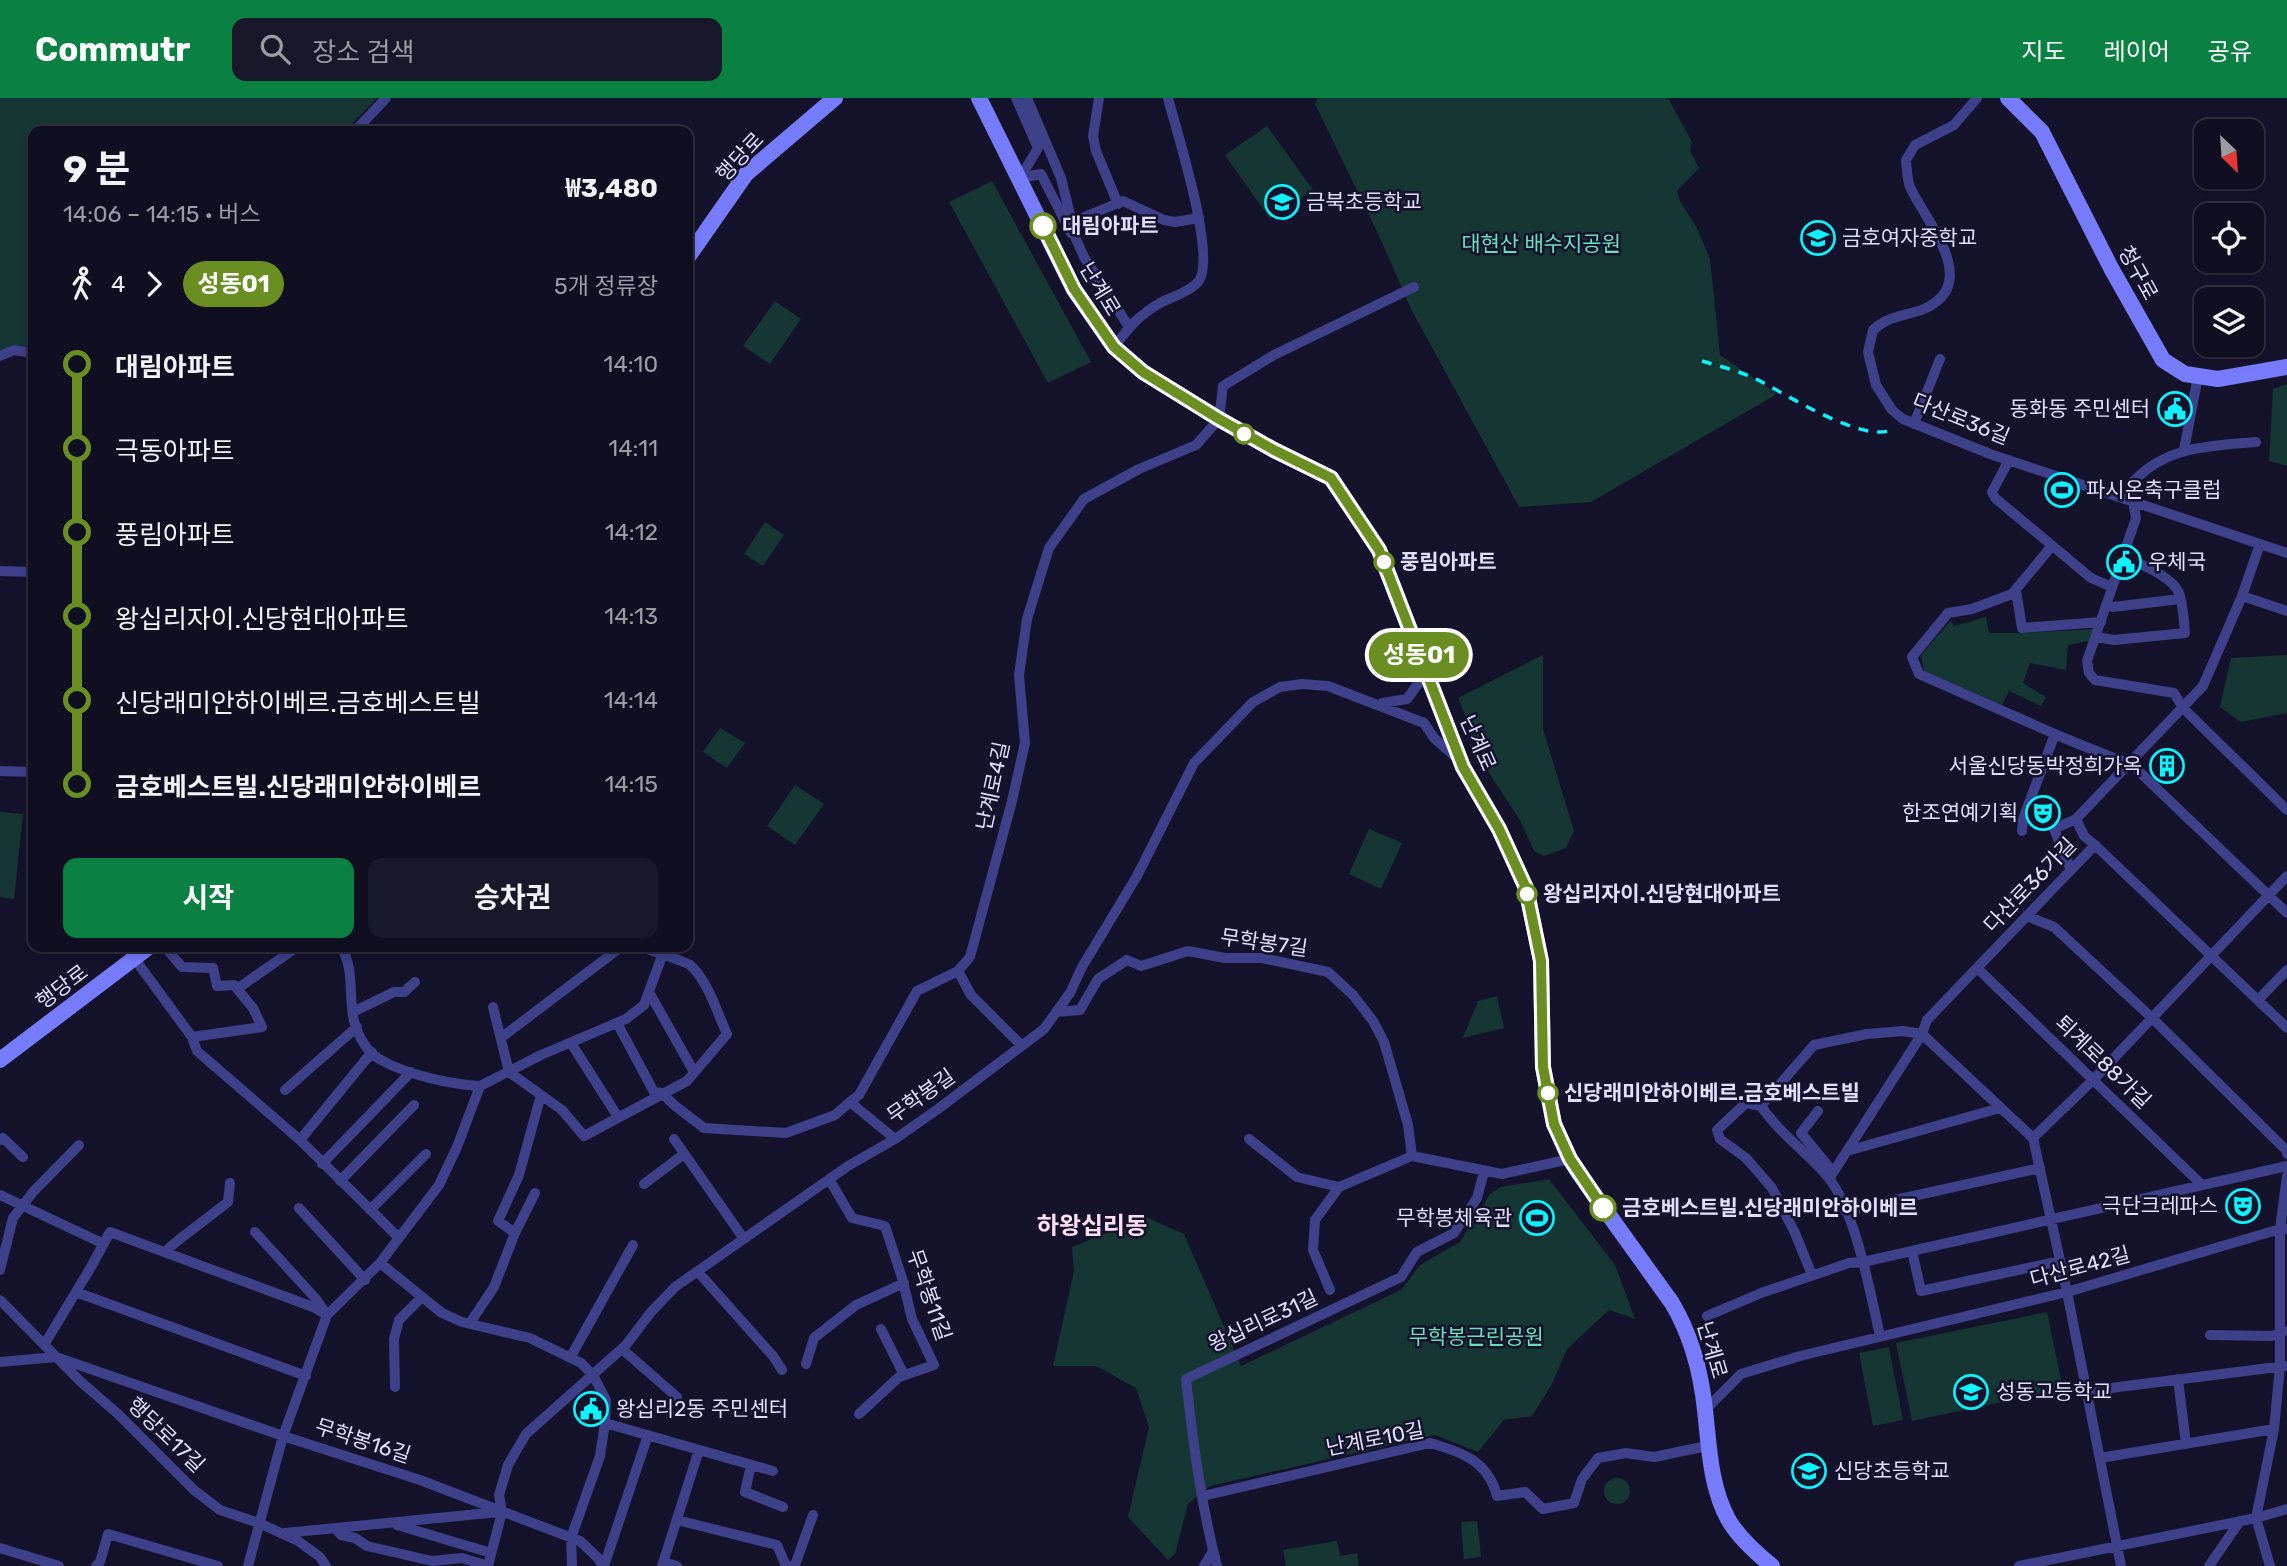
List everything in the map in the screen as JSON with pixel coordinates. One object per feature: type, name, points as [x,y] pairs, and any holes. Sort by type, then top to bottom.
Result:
[{"type":"main road","name":"행당로","points":[[693,250],[746,174],[835,98]]},
{"type":"main road","name":"난계로","points":[[979,98],[1074,289],[1114,347],[1143,372],[1219,419],[1331,478],[1379,550],[1461,762],[1499,829],[1526,888],[1541,961],[1543,1067],[1554,1124],[1570,1159],[1685,1325],[1699,1374],[1707,1446],[1718,1492],[1728,1519],[1756,1553],[1772,1566]]},
{"type":"main road","name":"청구로","points":[[2008,98],[2042,132],[2111,268],[2163,360],[2185,374],[2218,379],[2287,367]]},
{"type":"main road","name":"행당로","points":[[0,1060],[142,952]]},
{"type":"street","points":[[360,126],[386,98]]},
{"type":"street","points":[[1016,98],[1038,148],[1020,178]]},
{"type":"street","points":[[1027,98],[1061,178],[1076,239]]},
{"type":"street","points":[[1098,98],[1093,136],[1118,204]]},
{"type":"street","points":[[1114,347],[1135,319],[1198,282],[1204,270],[1199,218],[1168,98]]},
{"type":"street","name":"다산로36길","points":[[1977,98],[1954,125],[1915,145],[1906,160],[1909,184],[1952,271],[1949,288],[1936,303],[1881,323],[1873,330],[1869,339],[1870,368],[1875,385],[1892,410],[1914,424],[2009,460],[2287,553]]},
{"type":"street","points":[[1020,178],[1041,174],[1096,278],[1129,327]]},
{"type":"street","points":[[1073,222],[1129,202],[1164,220],[1175,222],[1199,218]]},
{"type":"street","points":[[1219,419],[1223,386],[1274,355],[1414,286]]},
{"type":"street","points":[[0,356],[14,350],[28,352]]},
{"type":"street","points":[[1914,424],[1940,359]]},
{"type":"street","points":[[2183,450],[2198,376]]},
{"type":"street","name":"난계로4길","points":[[958,971],[970,957],[1025,743],[1019,675],[1027,619],[1049,548],[1084,499],[1139,469],[1196,445],[1219,419]]},
{"type":"street","points":[[2256,442],[2183,450],[2147,467],[2133,482],[2136,518],[2087,662],[2089,673],[2095,680],[2174,693],[2183,708],[2287,810]]},
{"type":"street","points":[[2009,460],[1992,492],[1995,498],[2091,578],[2112,587]]},
{"type":"street","name":"다산로36가길","points":[[1831,1175],[1922,1034],[1927,1020],[2095,845],[2084,836],[2076,819],[2203,686],[2242,596],[2260,544]]},
{"type":"street","points":[[2051,547],[2012,594],[1948,613],[1912,657],[1919,674],[2055,734],[2130,763],[2287,913]]},
{"type":"street","points":[[2096,636],[2114,639],[2185,633],[2180,599],[2175,587],[2143,564],[2123,557]]},
{"type":"street","points":[[0,570],[28,572]]},
{"type":"street","points":[[2016,590],[2022,628],[2101,622]]},
{"type":"street","points":[[2242,596],[2287,611]]},
{"type":"street","points":[[2106,606],[2180,599]]},
{"type":"street","points":[[1378,704],[1407,699],[1425,674]]},
{"type":"street","name":"무학봉길","points":[[488,1566],[502,1512],[499,1495],[508,1465],[526,1434],[622,1349],[675,1287],[829,1178],[895,1139],[1044,1029],[1070,993],[1082,967],[1137,876],[1194,763],[1253,702],[1280,687],[1302,684],[1328,686],[1424,723],[1434,738],[1461,762]]},
{"type":"street","points":[[2022,831],[2023,819],[2055,734]]},
{"type":"street","points":[[0,771],[28,772]]},
{"type":"street","points":[[2071,870],[2054,829],[2076,819]]},
{"type":"street","points":[[2095,845],[2287,1028]]},
{"type":"street","points":[[2033,1138],[2094,1079],[2287,876]]},
{"type":"street","points":[[2027,916],[2054,927],[2151,1017],[2287,1154]]},
{"type":"street","name":"무학봉7길","points":[[1056,1012],[1080,1010],[1098,979],[1127,960],[1141,966],[1188,951],[1225,958],[1262,958],[1328,972],[1353,995],[1373,1021],[1384,1042],[1408,1125],[1412,1156]]},
{"type":"street","points":[[169,952],[182,967],[213,968],[217,986],[234,985],[253,1008],[262,1027],[192,1037]]},
{"type":"street","points":[[237,989],[290,952]]},
{"type":"street","points":[[344,952],[357,1027],[362,1042],[379,1059],[411,1072],[464,1085],[480,1086],[617,1023],[644,1005],[662,956]]},
{"type":"street","points":[[502,1037],[614,952]]},
{"type":"street","points":[[494,1007],[509,1072],[562,1110],[584,1136],[687,1081],[727,1034],[702,980],[688,963],[653,952]]},
{"type":"street","points":[[134,958],[192,1037],[197,1051],[300,1140],[399,1238]]},
{"type":"street","name":"퇴계로88가길","points":[[1977,968],[2201,1184]]},
{"type":"street","points":[[2259,1000],[2287,970]]},
{"type":"street","points":[[617,1023],[654,1092],[662,1093],[704,1128],[786,1133],[835,1115],[859,1095],[917,991],[958,971],[971,995],[1022,1046]]},
{"type":"street","points":[[353,1012],[394,992],[404,992],[415,982]]},
{"type":"street","points":[[649,992],[694,1072]]},
{"type":"street","points":[[285,1090],[357,1027]]},
{"type":"street","points":[[1761,1106],[1814,1045],[1867,1034],[1903,1031],[1922,1034],[2033,1138],[2067,1292],[2121,1566]]},
{"type":"street","points":[[571,1043],[618,1117]]},
{"type":"street","points":[[300,1140],[372,1052]]},
{"type":"street","points":[[322,1164],[411,1072]]},
{"type":"street","points":[[248,1566],[283,1436],[327,1315],[380,1263],[439,1185],[480,1086]]},
{"type":"street","points":[[515,1233],[498,1221],[519,1175],[541,1095]]},
{"type":"street","points":[[850,1102],[895,1139]]},
{"type":"street","points":[[1812,1275],[1772,1188],[1746,1158],[1720,1139],[1717,1130],[1745,1103],[1761,1106],[1769,1118],[1831,1175]]},
{"type":"street","points":[[340,1181],[414,1105]]},
{"type":"street","points":[[1847,1151],[2000,1108]]},
{"type":"street","points":[[1818,1111],[1801,1133],[1831,1175],[1863,1262],[1880,1336]]},
{"type":"street","points":[[0,1140],[3,1138],[23,1157]]},
{"type":"street","points":[[674,1139],[744,1239]]},
{"type":"street","points":[[1249,1139],[1297,1177],[1339,1187]]},
{"type":"street","points":[[0,1270],[13,1218],[79,1145]]},
{"type":"street","points":[[370,1210],[426,1154]]},
{"type":"street","points":[[644,1184],[684,1154]]},
{"type":"street","points":[[1330,1290],[1313,1251],[1315,1220],[1339,1187],[1412,1156],[1502,1174],[1570,1159]]},
{"type":"street","points":[[1707,1316],[1761,1293],[1849,1263],[2287,1166]]},
{"type":"street","points":[[1845,1211],[2040,1168]]},
{"type":"street","name":"왕십리로31길","points":[[1217,1566],[1194,1446],[1186,1379],[1401,1277],[1417,1252],[1454,1233],[1477,1198],[1484,1172]]},
{"type":"street","points":[[2270,1566],[2256,1518],[2283,1383],[2283,1229],[2287,1176]]},
{"type":"street","name":"무학봉11길","points":[[829,1178],[852,1217],[885,1226],[904,1283],[912,1319],[934,1365],[904,1375],[859,1414]]},
{"type":"street","points":[[168,1254],[169,1248],[228,1202],[230,1183]]},
{"type":"street","points":[[470,1323],[494,1287],[534,1193]]},
{"type":"street","points":[[0,1195],[104,1244]]},
{"type":"street","points":[[299,1208],[365,1280]]},
{"type":"street","name":"다산로42길","points":[[1705,1409],[1741,1374],[1800,1356],[2067,1292],[2283,1229]]},
{"type":"street","points":[[44,1345],[110,1232],[313,1307],[327,1315]]},
{"type":"street","points":[[255,1232],[316,1299],[327,1315]]},
{"type":"street","points":[[570,1358],[633,1245]]},
{"type":"street","points":[[1912,1251],[1921,1291],[2060,1262]]},
{"type":"street","points":[[380,1263],[442,1313],[530,1338],[582,1363],[593,1375],[606,1399],[605,1423],[600,1456],[571,1538],[572,1566]]},
{"type":"street","points":[[698,1272],[773,1356],[782,1370]]},
{"type":"street","points":[[806,1364],[814,1338],[856,1305],[904,1283]]},
{"type":"street","points":[[76,1292],[306,1376]]},
{"type":"street","points":[[395,1387],[394,1339],[399,1320],[422,1297]]},
{"type":"street","name":"행당로17길","points":[[0,1300],[194,1490],[220,1510],[259,1523],[298,1541],[325,1564]]},
{"type":"street","points":[[881,1329],[904,1375]]},
{"type":"street","points":[[2210,1335],[2272,1336],[2283,1331]]},
{"type":"street","points":[[622,1349],[677,1397]]},
{"type":"street","name":"무학봉16길","points":[[0,1362],[56,1357],[283,1436],[420,1480],[579,1541],[603,1566]]},
{"type":"street","points":[[2087,1391],[2283,1366]]},
{"type":"street","points":[[2178,1379],[2186,1444]]},
{"type":"street","points":[[605,1423],[773,1471]]},
{"type":"street","points":[[2100,1458],[2274,1429]]},
{"type":"street","points":[[603,1566],[648,1435]]},
{"type":"street","name":"난계로10길","points":[[1203,1496],[1430,1443],[1455,1450],[1484,1467],[1495,1485],[1497,1496],[1525,1492],[1543,1509],[1574,1503],[1582,1479],[1598,1458],[1626,1453],[1654,1457],[1707,1446]]},
{"type":"street","points":[[677,1566],[663,1564],[699,1450]]},
{"type":"street","points":[[751,1465],[745,1492],[783,1507]]},
{"type":"street","points":[[2019,1566],[2256,1518],[2287,1509]]},
{"type":"street","points":[[283,1534],[502,1512]]},
{"type":"street","points":[[792,1566],[795,1565],[813,1515]]},
{"type":"street","points":[[677,1520],[777,1545],[786,1566]]},
{"type":"street","points":[[2209,1566],[2240,1521]]},
{"type":"street","points":[[391,1523],[491,1553]]},
{"type":"street","points":[[335,1528],[341,1535],[355,1538],[367,1546],[432,1561],[462,1558],[488,1566]]},
{"type":"street","points":[[96,1566],[100,1562],[108,1534],[218,1566]]},
{"type":"street","points":[[0,1548],[29,1562],[59,1566]]},
{"type":"street","points":[[1204,1566],[1213,1551]]},
{"type":"street","points":[[325,1564],[335,1566]]},
{"type":"green space","points":[[0,98],[377,98],[350,126],[28,126],[28,347],[17,345],[0,352]]},
{"type":"green space","name":"대현산 배수지공원","points":[[1318,98],[1668,98],[1692,142],[1690,151],[1699,168],[1677,191],[1710,259],[1720,355],[1777,394],[1591,502],[1519,507],[1411,309],[1315,104]]},
{"type":"green space","points":[[1267,126],[1313,190],[1270,219],[1225,155]]},
{"type":"green space","points":[[992,181],[1091,362],[1048,383],[949,202]]},
{"type":"green space","points":[[775,301],[801,319],[770,364],[743,346]]},
{"type":"green space","points":[[2287,384],[2287,466],[2269,461],[2273,389]]},
{"type":"green space","points":[[765,522],[784,535],[763,566],[744,554]]},
{"type":"green space","points":[[1986,617],[1989,633],[2094,629],[2089,641],[2068,645],[2066,670],[2030,663],[2023,683],[2046,697],[2041,706],[2009,691],[2002,705],[1924,671],[1921,655],[1951,620],[1954,626]]},
{"type":"green space","points":[[1543,655],[1543,729],[1574,831],[1566,848],[1544,856],[1534,851],[1521,822],[1487,770],[1458,698]]},
{"type":"green space","points":[[2287,655],[2287,713],[2241,722],[2220,707],[2231,658]]},
{"type":"green space","points":[[720,728],[745,743],[727,768],[703,752]]},
{"type":"green space","points":[[795,785],[824,804],[795,845],[767,826]]},
{"type":"green space","points":[[0,812],[23,814],[14,899],[0,897]]},
{"type":"green space","points":[[1369,829],[1402,843],[1381,889],[1349,874]]},
{"type":"green space","points":[[1497,996],[1504,1028],[1463,1038],[1478,1001]]},
{"type":"green space","name":"무학봉근린공원","points":[[1549,1179],[1615,1265],[1635,1319],[1609,1310],[1567,1349],[1552,1384],[1532,1416],[1504,1420],[1478,1452],[1435,1435],[1210,1486],[1188,1504],[1175,1554],[1168,1560],[1128,1517],[1149,1427],[1136,1388],[1096,1366],[1053,1366],[1074,1271],[1072,1247],[1146,1217],[1184,1234],[1241,1366],[1401,1290],[1420,1265],[1460,1242],[1490,1194],[1501,1187]]},
{"type":"green space","points":[[2047,1312],[2063,1389],[1912,1421],[1896,1343]]},
{"type":"green space","points":[[1889,1347],[1903,1420],[1873,1426],[1859,1353]]},
{"type":"green space","points":[[1617,1478],[1626,1482],[1630,1491],[1626,1500],[1617,1504],[1608,1500],[1604,1491],[1608,1482]]},
{"type":"green space","points":[[1477,1521],[1481,1557],[1464,1559],[1461,1522]]},
{"type":"green space","points":[[1337,1541],[1340,1556],[1357,1553],[1359,1566],[1286,1566],[1283,1550]]},
{"type":"railway","points":[[1702,361],[1754,378],[1844,424],[1880,432],[1894,429]]},
{"type":"bus line","name":"성동01","points":[[1043,226],[1074,289],[1114,347],[1143,372],[1219,419],[1331,478],[1379,550],[1463,767],[1499,829],[1526,888],[1541,961],[1543,1067],[1554,1124],[1570,1159],[1603,1208]]},
{"type":"place","name":"금북초등학교","points":[[1282,202]]},
{"type":"place","name":"대림아파트","points":[[1043,226]]},
{"type":"place","name":"금호여자중학교","points":[[1818,238]]},
{"type":"place","name":"동화동 주민센터","points":[[2175,409]]},
{"type":"place","name":"파시온축구클럽","points":[[2062,490]]},
{"type":"place","name":"풍림아파트","points":[[1384,562]]},
{"type":"place","name":"우체국","points":[[2124,562]]},
{"type":"place","name":"서울신당동박정희가옥","points":[[2167,766]]},
{"type":"place","name":"한조연예기획","points":[[2043,813]]},
{"type":"place","name":"왕십리자이.신당현대아파트","points":[[1527,894]]},
{"type":"place","name":"신당래미안하이베르.금호베스트빌","points":[[1548,1093]]},
{"type":"place","name":"극단크레파스","points":[[2243,1206]]},
{"type":"place","name":"금호베스트빌.신당래미안하이베르","points":[[1603,1208]]},
{"type":"place","name":"무학봉체육관","points":[[1537,1218]]},
{"type":"place","name":"성동고등학교","points":[[1971,1392]]},
{"type":"place","name":"왕십리2동 주민센터","points":[[591,1409]]},
{"type":"place","name":"신당초등학교","points":[[1809,1471]]},
{"type":"district","name":"하왕십리동","points":[[1092,1226]]}]
